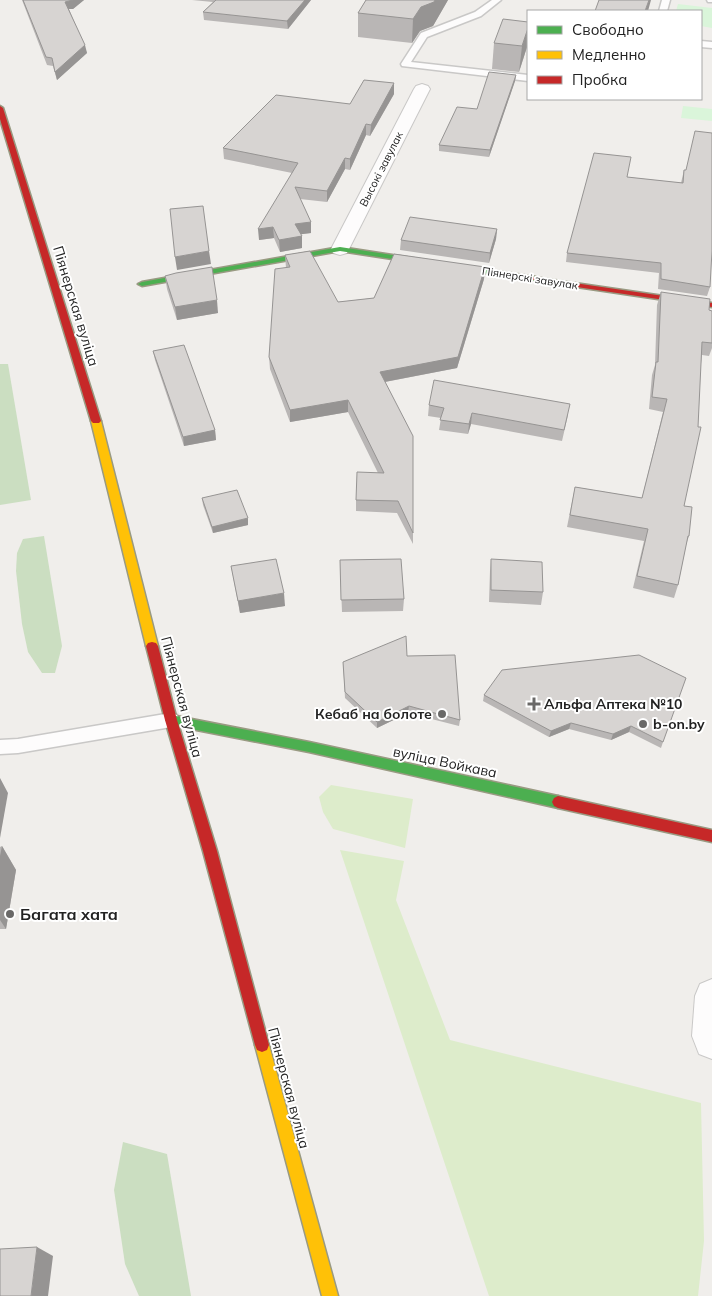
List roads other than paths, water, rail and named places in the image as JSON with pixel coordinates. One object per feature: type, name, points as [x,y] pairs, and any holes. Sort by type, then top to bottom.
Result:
[{"type":"main road","name":"Піянерская вуліца","points":[[0,108],[96,422],[171,720],[210,851],[330,1296]]},
{"type":"main road","name":"Піянерскі завулак","points":[[142,284],[340,249],[712,305]]},
{"type":"main road","name":"вуліца Войкава","points":[[171,720],[309,748],[712,836]]},
{"type":"street","name":"Высокі завулак","points":[[340,249],[422,89]]},
{"type":"street","points":[[712,996],[710,1036],[712,1041]]},
{"type":"lane","points":[[497,0],[478,14],[424,35],[405,64],[527,78]]},
{"type":"lane","points":[[0,747],[18,746],[171,720]]},
{"type":"place","name":"Альфа Аптека №10","points":[[534,704]]},
{"type":"place","name":"Кебаб на болоте","points":[[442,714]]},
{"type":"place","name":"b-on.by","points":[[643,724]]},
{"type":"place","name":"Багата хата","points":[[10,914]]}]
